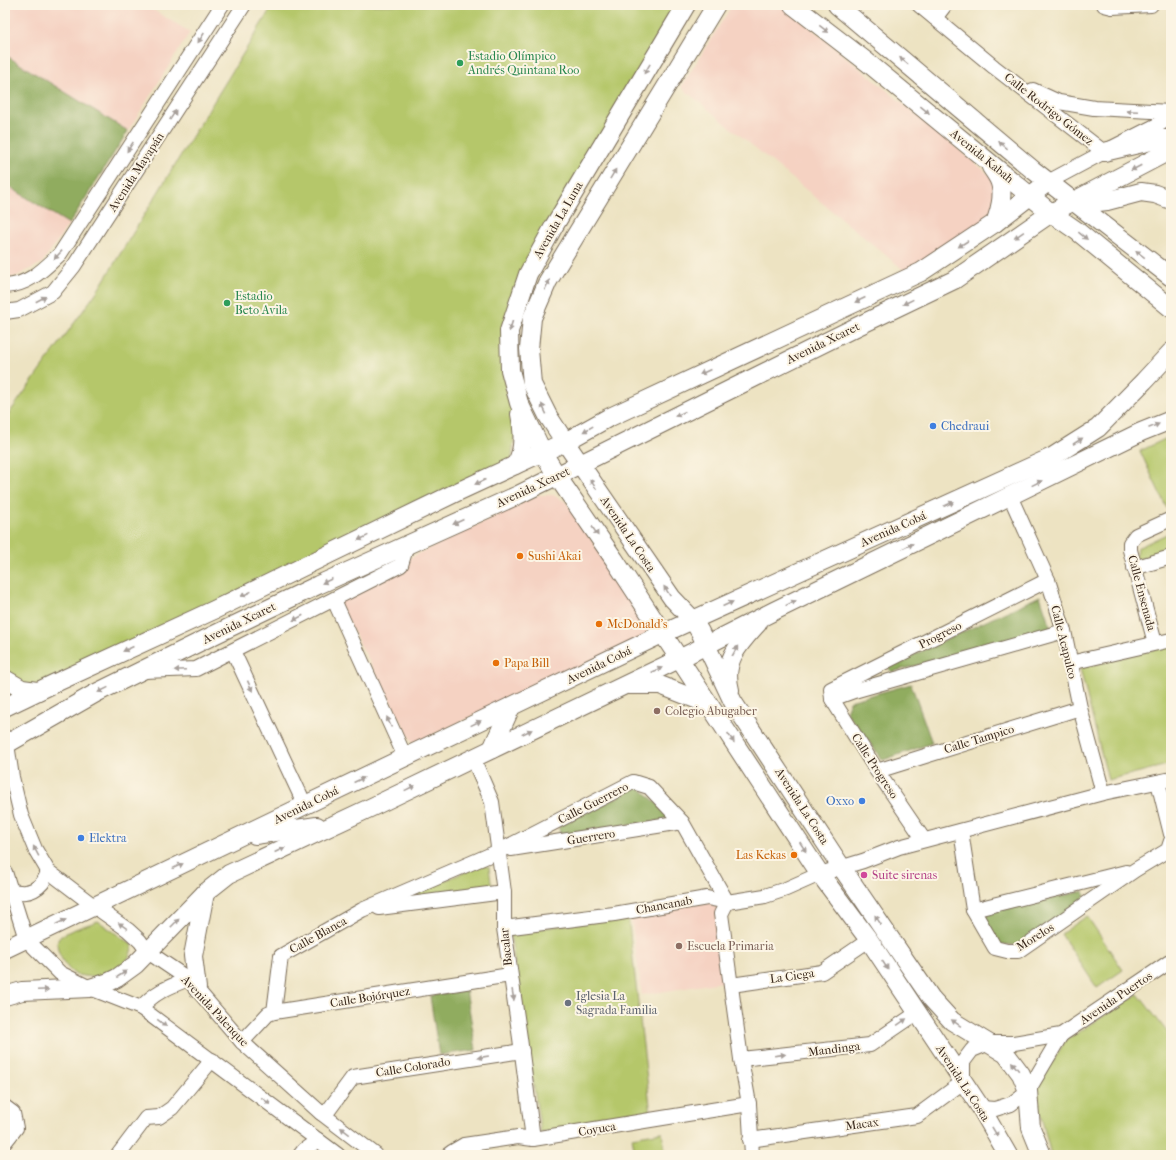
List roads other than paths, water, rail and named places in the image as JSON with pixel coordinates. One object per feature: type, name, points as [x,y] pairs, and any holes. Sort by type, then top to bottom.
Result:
[{"type":"main road","name":"Avenida La Luna","points":[[543,453],[519,403],[510,370],[509,331],[528,274],[554,226],[686,5]]},
{"type":"main road","name":"Avenida La Luna","points":[[565,442],[548,416],[532,384],[529,349],[532,318],[548,281],[716,5]]},
{"type":"main road","name":"Avenida Kabah","points":[[793,5],[867,62],[1051,213],[1077,231],[1171,308]]},
{"type":"main road","name":"Avenida Kabah","points":[[837,5],[1048,182],[1171,277]]},
{"type":"main road","points":[[667,36],[681,38],[689,49]]},
{"type":"main road","points":[[1104,152],[1160,139],[1171,139]]},
{"type":"main road","name":"Avenida Xcaret","points":[[6,742],[96,693],[141,671],[318,585],[518,495],[856,326],[954,280],[1051,213],[1171,150]]},
{"type":"main road","points":[[983,157],[999,179],[1001,206],[995,223]]},
{"type":"main road","name":"Avenida Xcaret","points":[[5,707],[214,610],[457,492],[543,453],[608,418],[920,272],[995,223],[1048,182]]},
{"type":"main road","points":[[1072,201],[1090,203],[1107,201],[1141,192],[1155,194],[1171,200]]},
{"type":"main road","points":[[856,326],[920,272]]},
{"type":"main road","name":"Avenida Cobá","points":[[5,949],[662,634],[1052,457],[1098,428],[1171,352]]},
{"type":"main road","points":[[510,370],[531,366]]},
{"type":"main road","points":[[516,465],[520,459],[523,428],[519,403]]},
{"type":"main road","name":"Avenida Cobá","points":[[5,996],[22,991],[90,988],[109,982],[126,972],[148,952],[205,893],[229,874],[679,659],[1141,432],[1171,420]]},
{"type":"main road","name":"Avenida La Costa","points":[[565,442],[672,598],[693,620],[735,704],[842,868],[931,998],[952,1021],[1006,1054],[1022,1074],[1028,1091],[1031,1128],[1042,1155]]},
{"type":"main road","name":"Avenida La Costa","points":[[543,453],[820,874],[869,940],[981,1108],[1008,1155]]},
{"type":"main road","points":[[1052,457],[1090,457]]},
{"type":"main road","points":[[826,586],[866,542]]},
{"type":"main road","points":[[163,661],[214,610]]},
{"type":"main road","points":[[624,685],[660,685],[713,711],[725,710],[735,704],[728,684],[729,667],[734,652],[743,640],[766,616]]},
{"type":"main road","points":[[5,679],[22,689],[37,691]]},
{"type":"main road","points":[[492,749],[511,707]]},
{"type":"main road","points":[[237,838],[337,823]]},
{"type":"main road","points":[[193,984],[193,956],[205,893]]},
{"type":"street","name":"Avenida Mayapán","points":[[5,312],[19,310],[53,292],[74,266],[244,5]]},
{"type":"street","name":"Calle Rodrigo Gómez","points":[[920,5],[994,67],[1104,152]]},
{"type":"street","points":[[935,18],[945,5]]},
{"type":"street","points":[[1109,6],[1151,5]]},
{"type":"street","name":"Avenida Mayapán","points":[[5,286],[14,286],[36,276],[60,254],[219,9]]},
{"type":"street","points":[[219,9],[232,23]]},
{"type":"street","name":"Calle Rodrigo Gómez","points":[[994,67],[1028,88],[1059,102],[1094,108],[1171,112]]},
{"type":"street","points":[[1048,182],[1171,118]]},
{"type":"street","name":"Calle Acapulco","points":[[1010,496],[1048,580],[1064,631],[1080,708],[1103,793]]},
{"type":"street","name":"Calle Ensenada","points":[[1155,642],[1134,568],[1130,543],[1136,534],[1171,519]]},
{"type":"street","points":[[141,671],[196,669],[401,565],[407,545]]},
{"type":"street","points":[[1134,568],[1171,557]]},
{"type":"street","name":"Progreso","points":[[831,694],[1048,580]]},
{"type":"street","points":[[334,600],[405,757]]},
{"type":"street","points":[[831,694],[854,691],[1064,631]]},
{"type":"street","points":[[1070,663],[1155,642],[1171,640]]},
{"type":"street","points":[[233,651],[305,805]]},
{"type":"street","name":"Calle Progreso","points":[[831,694],[877,771],[924,840]]},
{"type":"street","name":"Calle Tampico","points":[[877,771],[1080,708]]},
{"type":"street","name":"Avenida Palenque","points":[[6,742],[21,815],[35,849],[48,871],[128,930],[140,941],[148,952],[193,984],[242,1042],[322,1113],[376,1155]]},
{"type":"street","name":"Bacalar","points":[[473,758],[492,802],[504,892],[504,928],[533,1139]]},
{"type":"street","points":[[842,868],[899,847],[924,840],[1103,793],[1164,781],[1171,834]]},
{"type":"street","name":"Calle Guerrero","points":[[499,851],[634,782],[648,787],[682,822],[727,902]]},
{"type":"street","name":"Guerrero","points":[[499,851],[682,822]]},
{"type":"street","name":"Morelos","points":[[961,831],[973,910],[995,948],[1007,951],[1018,951],[1135,870],[1168,850],[1171,841]]},
{"type":"street","name":"Calle Blanca","points":[[274,1012],[281,956],[362,910],[499,851]]},
{"type":"street","name":"Chancanab","points":[[504,928],[614,914],[707,898],[727,902],[765,896],[786,889],[820,874],[842,868]]},
{"type":"street","points":[[973,910],[1135,870]]},
{"type":"street","points":[[11,890],[22,893],[34,890],[43,882],[48,871]]},
{"type":"street","points":[[5,872],[26,938],[60,974],[90,988],[141,1008],[338,1155]]},
{"type":"street","name":"Calle Blanca","points":[[362,910],[504,892]]},
{"type":"street","points":[[727,902],[721,914],[741,1060],[749,1104],[752,1155]]},
{"type":"street","name":"La Ciega","points":[[731,985],[822,972],[869,940]]},
{"type":"street","name":"Avenida Puertos","points":[[963,1082],[964,1062],[972,1050],[989,1043],[1014,1043],[1061,1035],[1171,961]]},
{"type":"street","name":"Calle Bojórquez","points":[[242,1042],[268,1014],[274,1012],[510,975]]},
{"type":"street","points":[[141,1008],[159,992],[193,984]]},
{"type":"street","name":"Mandinga","points":[[741,1060],[870,1045],[917,1013]]},
{"type":"street","name":"Avenida Puertos","points":[[981,1108],[994,1109],[1011,1104],[1028,1091],[1061,1035]]},
{"type":"street","name":"Calle Colorado","points":[[322,1113],[328,1111],[353,1077],[522,1051]]},
{"type":"street","points":[[118,1155],[146,1118],[159,1117],[172,1108],[212,1060]]},
{"type":"street","name":"Macax","points":[[750,1140],[917,1116],[963,1082]]},
{"type":"street","name":"Coyuca","points":[[448,1155],[464,1145],[518,1137],[533,1139],[749,1104]]},
{"type":"street","points":[[5,1107],[13,1113],[16,1128],[5,1142]]},
{"type":"street","points":[[300,1155],[304,1150],[318,1140]]},
{"type":"place","name":"Estadio Olímpico Andrés Quintana Roo","points":[[460,63]]},
{"type":"place","name":"Estadio Beto Avila","points":[[227,303]]},
{"type":"place","name":"Chedraui","points":[[933,426]]},
{"type":"place","name":"Sushi Akai","points":[[520,556]]},
{"type":"place","name":"McDonald's","points":[[599,624]]},
{"type":"place","name":"Papa Bill","points":[[496,663]]},
{"type":"place","name":"Colegio Abugaber","points":[[657,711]]},
{"type":"place","name":"Oxxo","points":[[862,801]]},
{"type":"place","name":"Elektra","points":[[81,838]]},
{"type":"place","name":"Las Kekas","points":[[794,855]]},
{"type":"place","name":"Suite sirenas","points":[[864,875]]},
{"type":"place","name":"Escuela Primaria","points":[[679,946]]},
{"type":"place","name":"Iglesia La Sagrada Familia","points":[[568,1003]]}]
